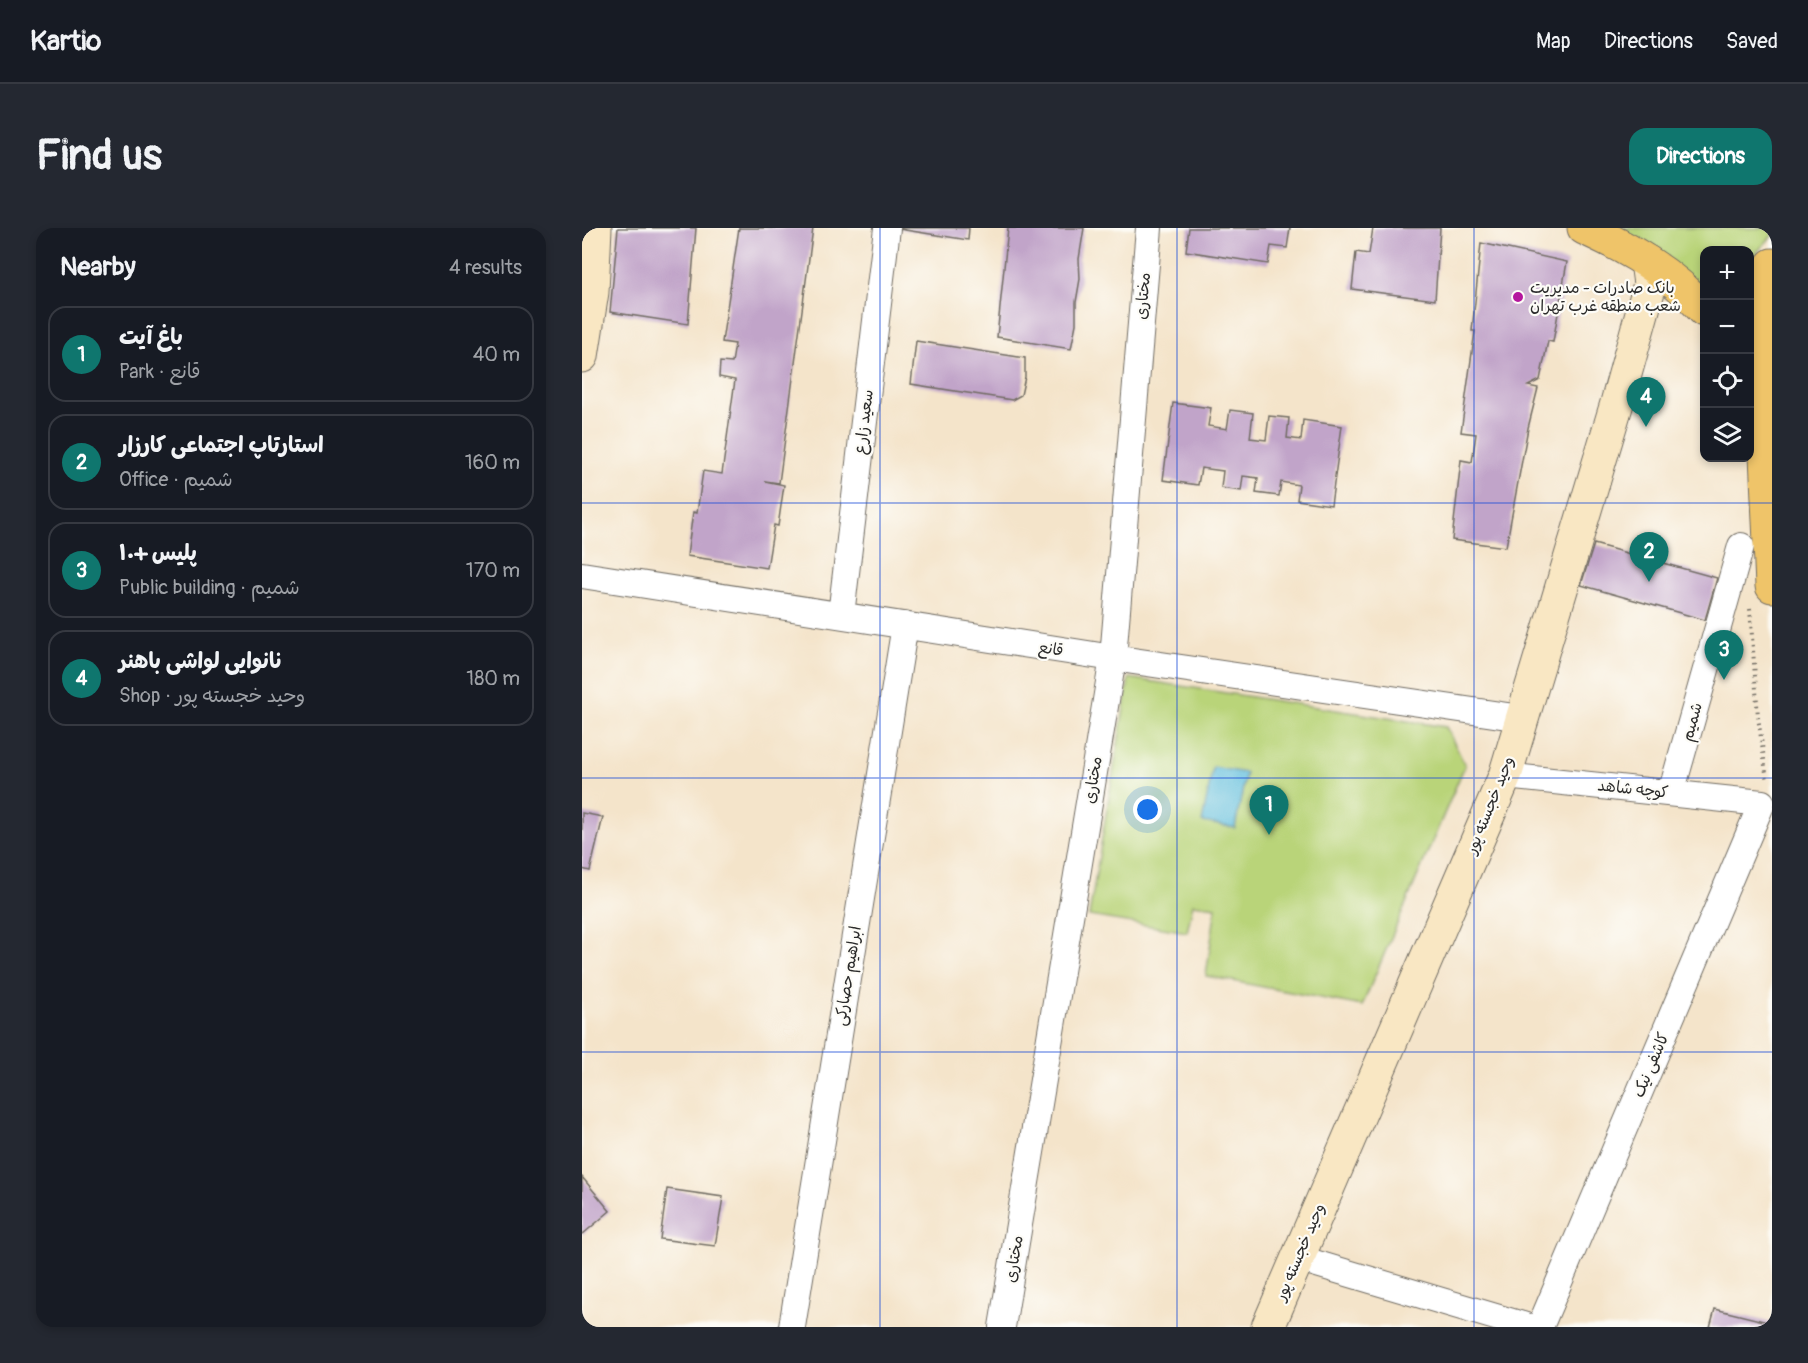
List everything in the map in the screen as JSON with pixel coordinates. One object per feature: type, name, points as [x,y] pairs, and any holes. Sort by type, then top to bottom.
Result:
[{"type":"highway","points":[[1584,228],[1647,262],[1674,281],[1700,306]]},
{"type":"highway","points":[[1761,592],[1765,409],[1760,324],[1761,292],[1772,265]]},
{"type":"highway","points":[[1754,388],[1765,409]]},
{"type":"main road","points":[[582,356],[595,228]]},
{"type":"main road","name":"وحید خجسته پور","points":[[1268,1327],[1504,776],[1650,284],[1647,262]]},
{"type":"street","name":"سعید زارع","points":[[841,615],[887,228]]},
{"type":"street","name":"مختاری","points":[[1002,1327],[1113,658],[1149,228]]},
{"type":"street","name":"شمیم","points":[[1671,794],[1741,546]]},
{"type":"street","name":"قانع","points":[[582,575],[1113,658],[1521,718]]},
{"type":"street","name":"ابراهیم حصارکی","points":[[792,1327],[905,626]]},
{"type":"street","name":"کوچه شاهد","points":[[1504,776],[1671,794],[1765,795]]},
{"type":"street","name":"کاشفی نیک","points":[[1540,1327],[1765,795]]},
{"type":"street","points":[[1297,1258],[1529,1327]]},
{"type":"path","points":[[1761,592],[1758,717],[1765,795]]},
{"type":"green space","points":[[1600,228],[1772,228],[1772,236],[1754,259],[1754,246],[1700,246],[1700,293]]},
{"type":"green space","points":[[1129,678],[1446,727],[1465,765],[1362,1006],[1206,976],[1216,907],[1193,904],[1187,932],[1089,916]]},
{"type":"water","points":[[1213,767],[1246,773],[1235,828],[1202,822]]},
{"type":"building","points":[[618,228],[696,228],[688,324],[610,312]]},
{"type":"building","points":[[739,228],[813,228],[779,483],[765,481],[784,485],[778,526],[774,525],[767,568],[687,556],[693,512],[697,513],[703,471],[722,474],[735,380],[719,377],[720,362],[732,363],[735,344],[722,342]]},
{"type":"building","points":[[969,228],[968,240],[899,229]]},
{"type":"building","points":[[1008,228],[1084,228],[1079,259],[1080,279],[1076,302],[1076,324],[1071,349],[997,337]]},
{"type":"building","points":[[1189,228],[1290,228],[1287,248],[1271,246],[1268,264],[1186,251]]},
{"type":"building","points":[[1373,228],[1440,228],[1435,300],[1352,289],[1356,252],[1369,254]]},
{"type":"building","points":[[1481,243],[1567,262],[1553,342],[1548,341],[1540,380],[1528,386],[1538,388],[1528,428],[1506,547],[1452,540],[1461,460],[1472,462],[1476,434],[1461,432],[1475,331],[1472,331]]},
{"type":"building","points":[[916,341],[1025,358],[1025,377],[1021,395],[1012,400],[911,384]]},
{"type":"building","points":[[1173,403],[1211,408],[1208,426],[1227,429],[1230,410],[1253,413],[1250,438],[1266,440],[1269,416],[1289,418],[1287,438],[1301,440],[1303,420],[1342,426],[1331,505],[1297,500],[1299,485],[1281,482],[1279,496],[1256,493],[1258,478],[1243,476],[1241,491],[1221,488],[1223,471],[1201,468],[1198,485],[1163,480]]},
{"type":"building","points":[[1594,544],[1717,578],[1705,620],[1581,585]]},
{"type":"building","points":[[582,813],[603,817],[590,871],[582,869]]},
{"type":"building","points":[[582,1177],[610,1211],[583,1234],[582,1233]]},
{"type":"building","points":[[667,1189],[723,1197],[715,1246],[660,1239]]},
{"type":"building","points":[[1715,1309],[1772,1323],[1772,1327],[1710,1327]]},
{"type":"place","name":"بانک صادرات - مدیریت شعب منطقه غرب تهران","points":[[1518,297]]},
{"type":"place","name":"نانوایی لواشی باهنر","points":[[1646,427]]},
{"type":"place","name":"استارتاپ اجتماعی کارزار","points":[[1649,582]]},
{"type":"place","name":"پلیس +۱۰","points":[[1724,680]]},
{"type":"place","name":"باغ آیت","points":[[1269,835]]}]
